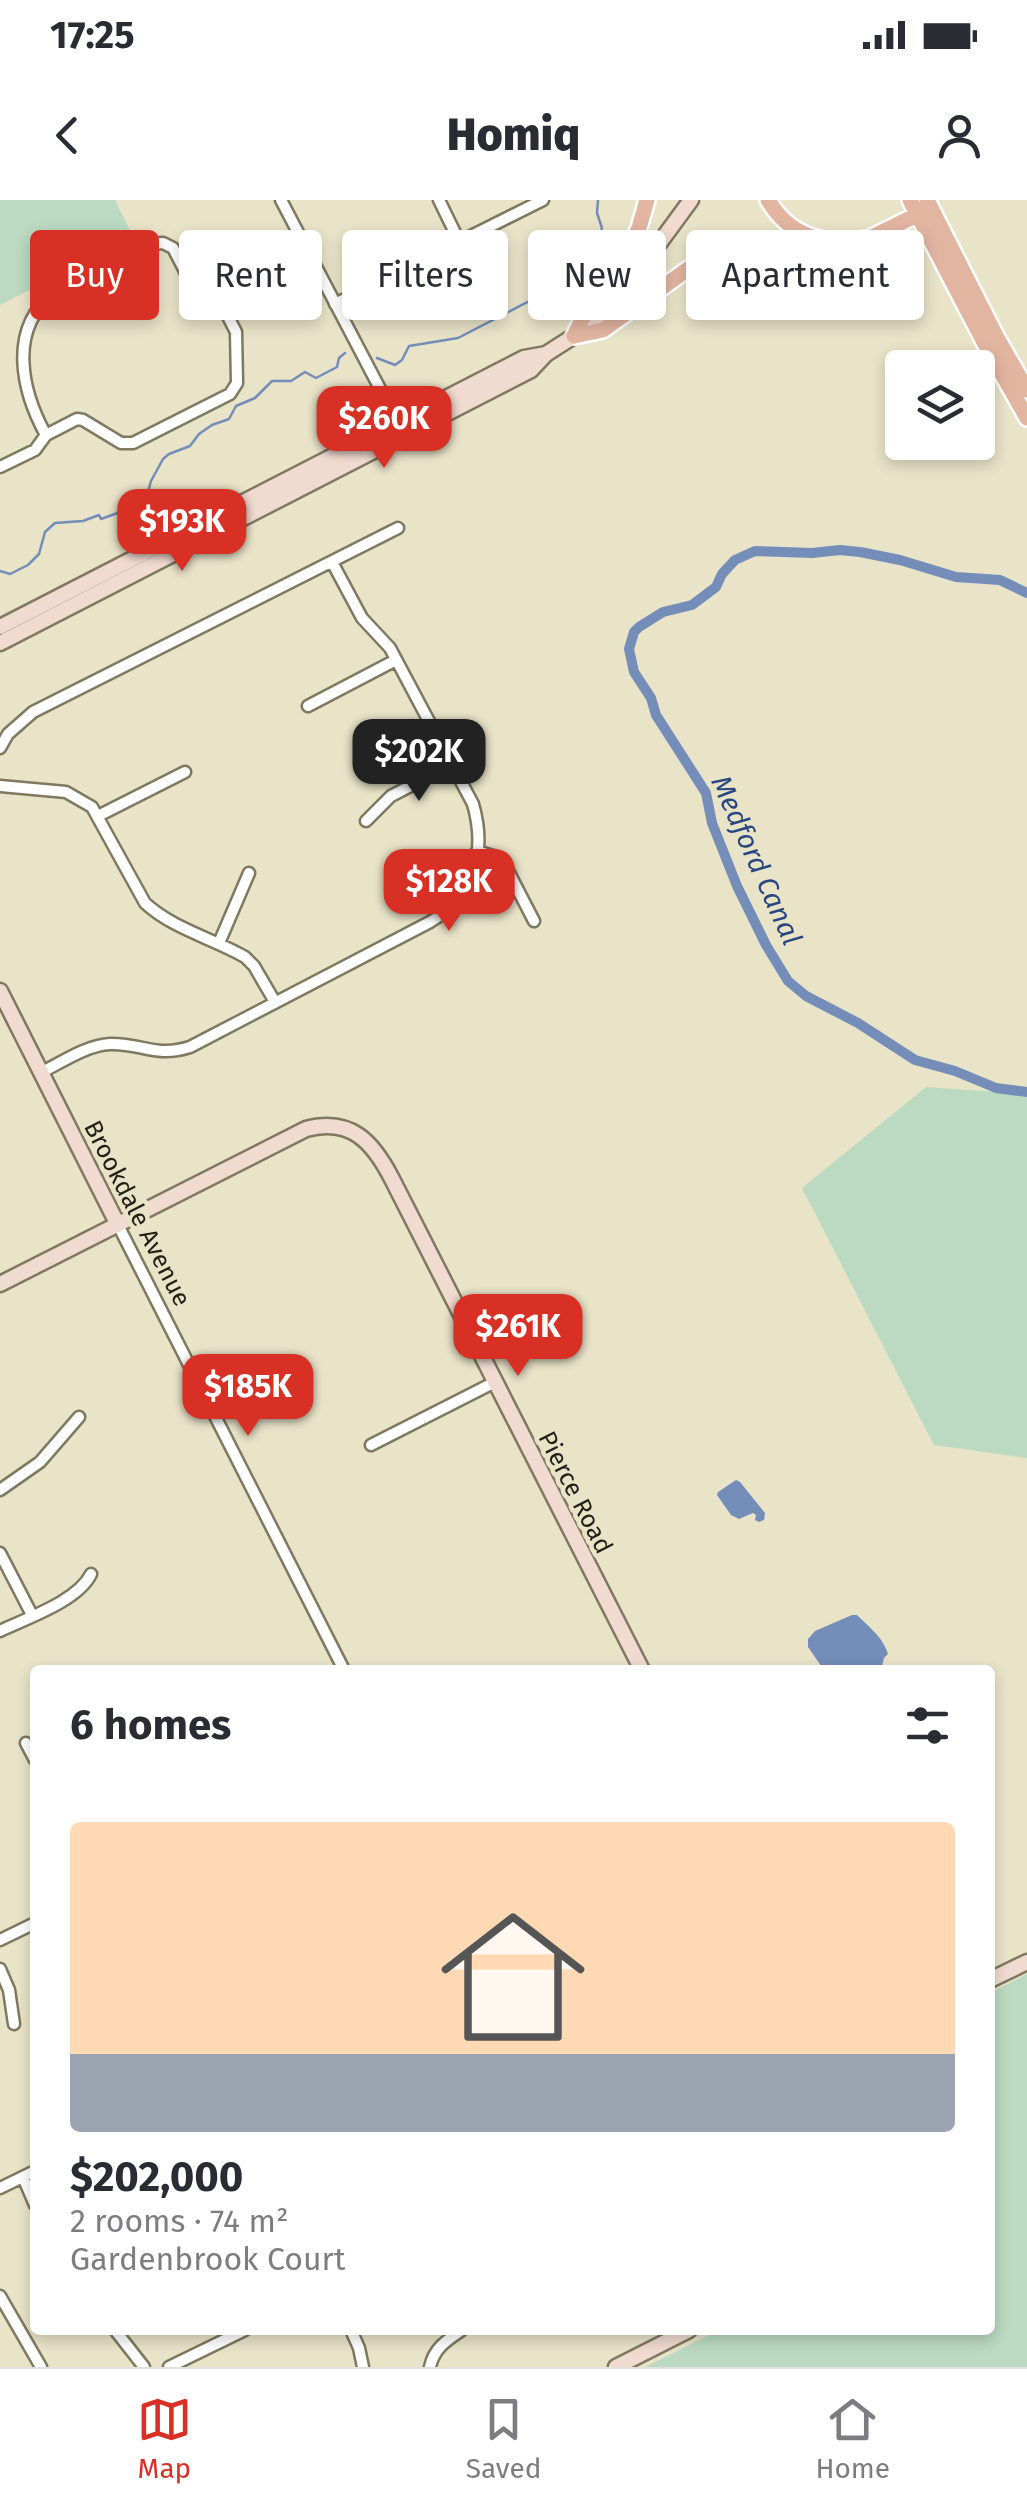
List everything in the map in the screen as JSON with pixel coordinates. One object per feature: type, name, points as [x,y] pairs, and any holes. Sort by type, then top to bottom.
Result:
[{"type":"main road","points":[[574,336],[589,305],[628,251],[647,200]]},
{"type":"main road","points":[[768,200],[796,230]]},
{"type":"main road","points":[[883,230],[921,205]]},
{"type":"main road","points":[[921,205],[1027,390]]},
{"type":"main road","points":[[921,205],[984,342],[1027,418]]},
{"type":"main road","points":[[574,336],[602,330],[686,270]]},
{"type":"street","points":[[281,200],[297,230]]},
{"type":"street","points":[[438,200],[453,230]]},
{"type":"street","points":[[482,230],[543,200]]},
{"type":"street","points":[[0,643],[401,429],[524,358],[546,354],[591,323],[622,292],[691,200]]},
{"type":"street","points":[[46,435],[28,396],[22,362],[32,320],[41,306],[54,292],[150,244],[163,243],[173,248],[179,260]]},
{"type":"street","points":[[322,279],[401,429]]},
{"type":"street","points":[[335,304],[342,300]]},
{"type":"street","points":[[0,467],[35,450],[46,435],[77,420],[121,442],[133,443],[230,394],[237,382],[236,332],[230,320]]},
{"type":"street","points":[[0,626],[401,429]]},
{"type":"street","points":[[0,748],[8,734],[33,712],[398,528]]},
{"type":"street","points":[[42,1072],[100,1045],[166,1052],[190,1047],[448,911],[468,886],[477,851],[476,815],[396,660],[362,618],[332,562]]},
{"type":"street","points":[[308,706],[396,660]]},
{"type":"street","points":[[366,820],[391,796],[453,764]]},
{"type":"street","points":[[98,816],[185,772]]},
{"type":"street","points":[[0,786],[66,792],[81,799],[98,816],[145,903],[156,914],[245,957],[274,1002]]},
{"type":"street","points":[[477,851],[496,857],[505,865],[534,922]]},
{"type":"street","points":[[219,943],[249,873]]},
{"type":"street","name":"Brookdale Avenue","points":[[0,990],[341,1665]]},
{"type":"street","name":"Pierce Road","points":[[118,1225],[294,1134],[318,1126],[339,1126],[371,1145],[387,1168],[637,1665]]},
{"type":"street","points":[[0,1284],[118,1225]]},
{"type":"street","points":[[371,1445],[495,1382]]},
{"type":"street","points":[[0,1490],[40,1462],[78,1417]]},
{"type":"street","points":[[0,1553],[32,1615]]},
{"type":"street","points":[[0,1632],[74,1594],[91,1574]]},
{"type":"street","points":[[26,1743],[30,1751]]},
{"type":"street","points":[[0,1940],[30,1925]]},
{"type":"street","points":[[995,1978],[1027,1962]]},
{"type":"street","points":[[0,1969],[10,1990],[14,2024]]},
{"type":"street","points":[[0,2188],[30,2173]]},
{"type":"street","points":[[23,2177],[30,2193]]},
{"type":"street","points":[[0,2296],[40,2367]]},
{"type":"street","points":[[119,2335],[144,2367]]},
{"type":"street","points":[[169,2367],[225,2335]]},
{"type":"street","points":[[354,2335],[364,2367]]},
{"type":"street","points":[[430,2367],[442,2344],[455,2335]]},
{"type":"street","points":[[616,2367],[679,2335]]},
{"type":"green space","points":[[0,200],[115,200],[130,230],[30,230],[30,289],[0,305]]},
{"type":"green space","points":[[926,1087],[1027,1094],[1027,1458],[934,1445],[802,1188]]},
{"type":"green space","points":[[1027,1974],[1027,2367],[645,2367],[709,2335],[995,2335],[995,1990]]},
{"type":"water","points":[[736,1480],[765,1513],[764,1520],[755,1520],[753,1513],[739,1519],[731,1515],[717,1495]]},
{"type":"water","points":[[857,1615],[879,1637],[888,1654],[882,1665],[821,1665],[808,1647],[808,1639],[815,1631]]},
{"type":"waterway","points":[[377,358],[395,365],[409,346],[458,338],[568,281],[596,244],[602,228],[598,200]]},
{"type":"waterway","points":[[0,571],[10,574],[28,565],[39,554],[45,532],[55,523],[83,521],[99,515],[101,519],[134,507],[146,499],[151,481],[169,454],[190,446],[199,434],[229,419],[236,406],[255,398],[272,381],[291,381],[305,372],[316,378],[337,367],[345,353]]},
{"type":"waterway","name":"Medford Canal","points":[[1027,593],[1000,580],[956,577],[860,552],[755,551],[735,560],[716,587],[692,605],[663,612],[639,627],[629,649],[634,672],[651,698],[656,715],[706,793],[712,823],[737,886],[788,981],[806,996],[858,1023],[915,1060],[996,1088],[1027,1092]]}]
